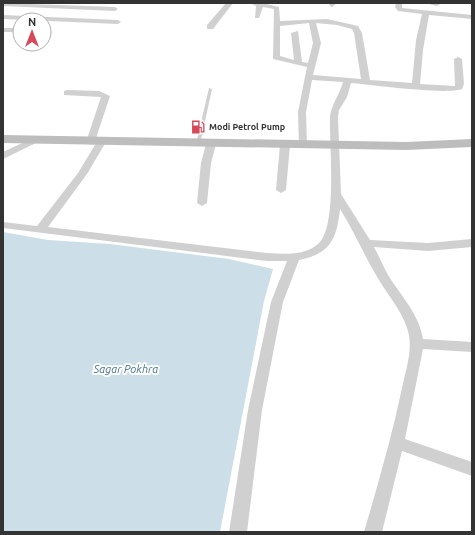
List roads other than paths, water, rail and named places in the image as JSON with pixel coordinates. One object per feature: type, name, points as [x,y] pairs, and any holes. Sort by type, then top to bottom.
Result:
[{"type":"street","points":[[210,27],[230,3]]},
{"type":"street","points":[[400,3],[398,7],[400,10],[472,17]]},
{"type":"street","points":[[428,3],[437,3]]},
{"type":"street","points":[[416,87],[417,63],[430,13],[437,3]]},
{"type":"street","points":[[3,4],[115,8]]},
{"type":"street","points":[[257,17],[260,4],[277,8],[276,57],[311,66]]},
{"type":"street","points":[[3,17],[118,22]]},
{"type":"street","points":[[302,145],[302,112],[317,43],[312,22]]},
{"type":"street","points":[[276,23],[334,23],[355,28],[358,32],[366,82]]},
{"type":"street","points":[[295,33],[298,62]]},
{"type":"street","points":[[310,77],[447,89],[459,87],[458,59]]},
{"type":"street","points":[[3,225],[245,254],[294,258],[316,250],[324,246],[328,240],[335,214],[334,117],[335,110],[343,97],[348,80]]},
{"type":"street","points":[[40,230],[76,182],[96,142],[106,96],[103,94],[66,93]]},
{"type":"street","points":[[3,139],[285,145],[406,146],[472,143]]},
{"type":"street","points":[[3,156],[35,140]]},
{"type":"street","points":[[202,203],[206,163],[205,144]]},
{"type":"street","points":[[281,190],[285,145]]},
{"type":"street","points":[[336,195],[360,231],[382,275],[408,315],[414,328],[416,344],[416,353],[396,443],[373,532]]},
{"type":"street","points":[[366,243],[428,247],[472,243]]},
{"type":"street","points":[[238,532],[255,410],[277,302],[294,258]]},
{"type":"street","points":[[416,344],[472,346]]},
{"type":"street","points":[[396,443],[472,469]]},
{"type":"lane","points":[[205,144],[210,89]]},
{"type":"water","name":"Sagar Pokhra","points":[[3,232],[48,240],[110,244],[229,259],[273,269],[264,301],[220,532],[3,532]]},
{"type":"place","name":"Modi Petrol Pump","points":[[198,127]]}]
